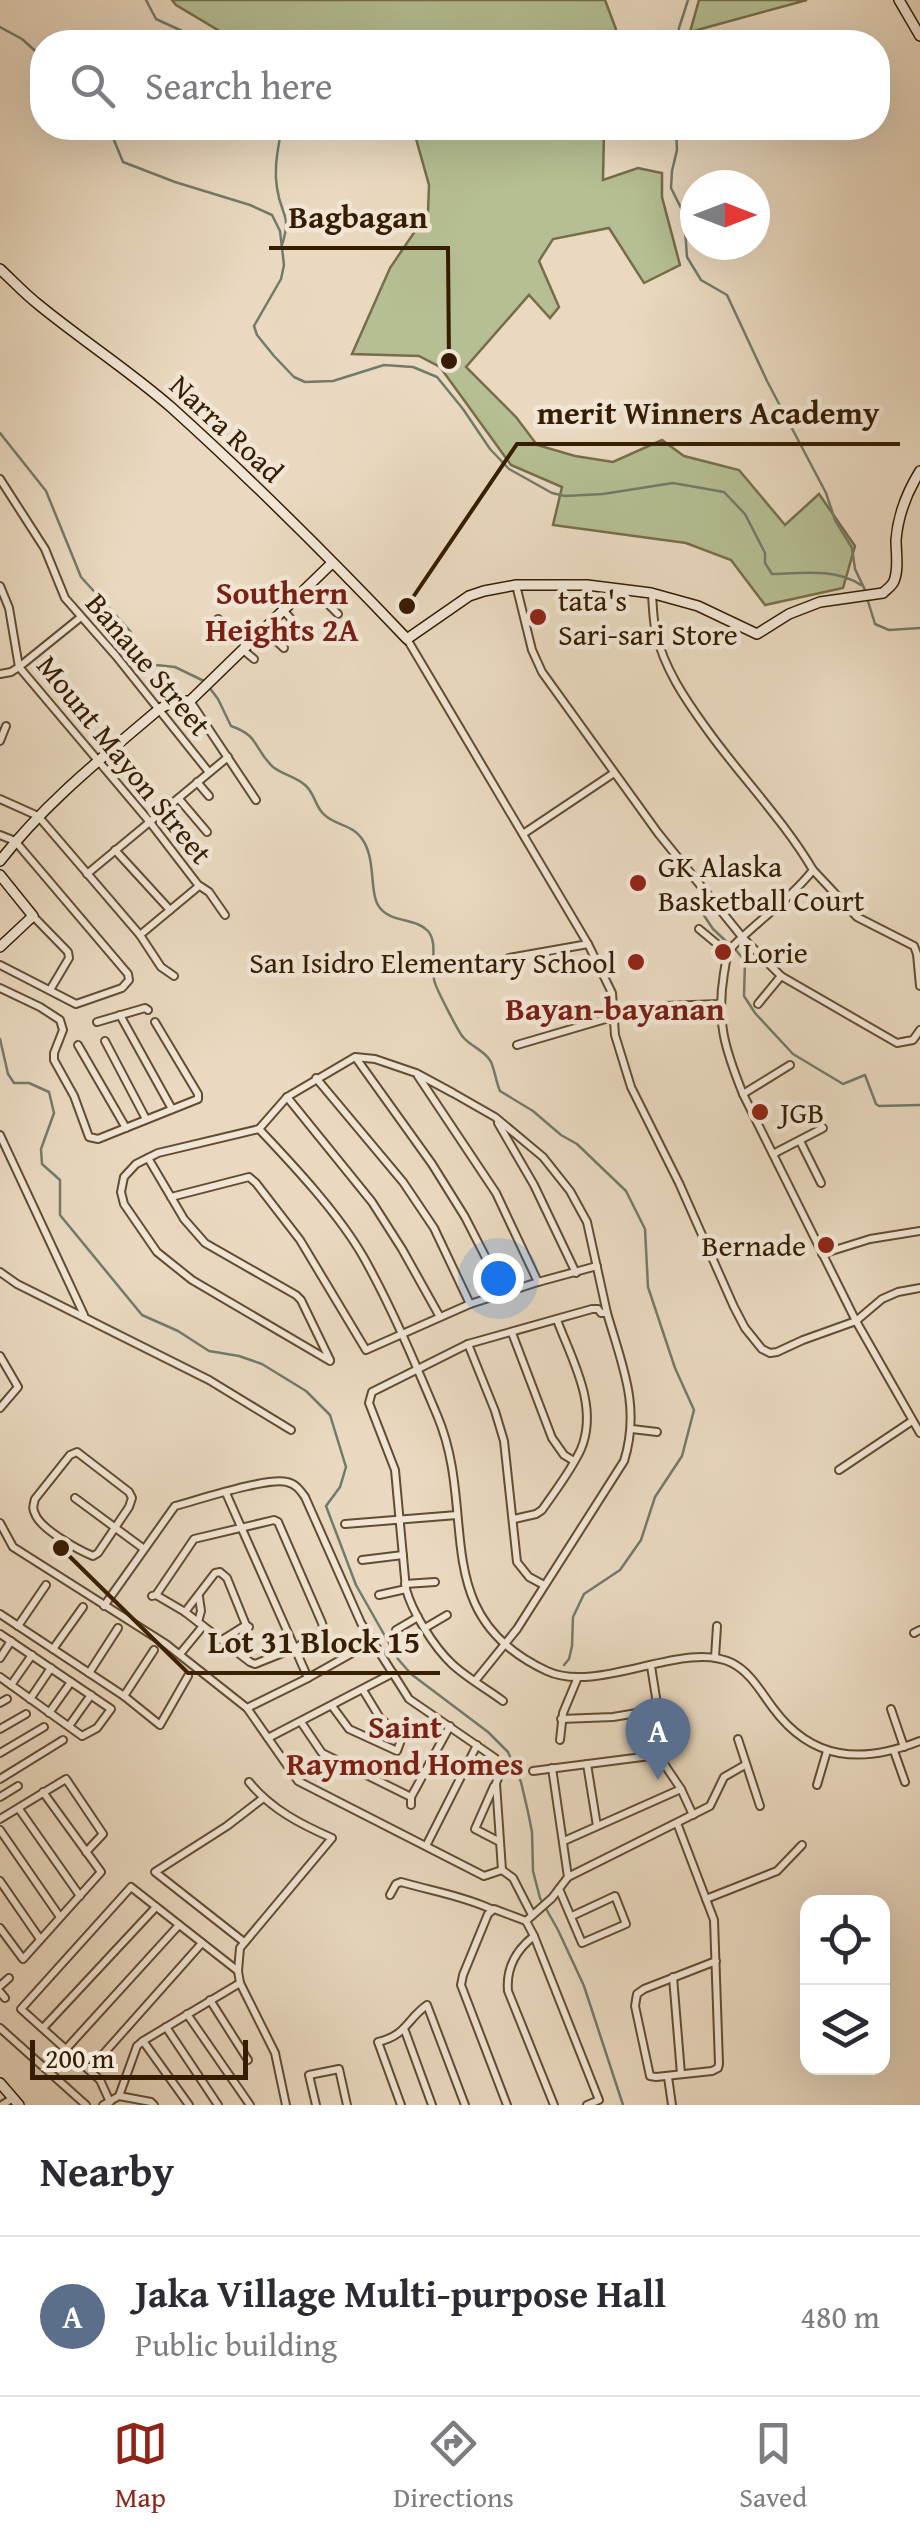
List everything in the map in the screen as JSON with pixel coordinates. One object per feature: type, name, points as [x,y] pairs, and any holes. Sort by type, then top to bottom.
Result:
[{"type":"street","points":[[899,0],[920,36]]},
{"type":"street","name":"Narra Road","points":[[0,269],[37,304],[170,407],[407,639]]},
{"type":"street","points":[[920,471],[901,513],[894,582],[883,592],[820,602],[788,614],[755,634],[698,606],[652,593],[587,585],[516,586],[469,596],[407,639],[588,944],[612,993],[616,1035],[631,1088],[752,1339],[762,1350],[777,1352],[856,1321],[898,1292],[920,1288]]},
{"type":"street","name":"Banaue Street","points":[[1,484],[30,524],[65,598],[208,771]]},
{"type":"street","points":[[0,860],[38,816],[158,710],[172,700],[190,701],[208,685],[332,563]]},
{"type":"street","points":[[309,585],[338,614]]},
{"type":"street","name":"Mount Mayon Street","points":[[0,586],[9,608],[18,667],[150,821],[199,886],[140,935]]},
{"type":"street","points":[[516,586],[532,650],[542,672],[702,890],[743,938],[781,976],[897,1043],[912,1040],[920,1030]]},
{"type":"street","points":[[652,593],[656,634],[682,696],[813,870],[857,917],[914,946],[920,986]]},
{"type":"street","points":[[284,611],[300,628]]},
{"type":"street","points":[[0,674],[11,672],[82,617]]},
{"type":"street","points":[[218,619],[254,660]]},
{"type":"street","points":[[264,630],[284,648]]},
{"type":"street","points":[[190,701],[256,800]]},
{"type":"street","points":[[0,741],[6,726]]},
{"type":"street","points":[[87,874],[228,757]]},
{"type":"street","points":[[523,834],[614,772]]},
{"type":"street","points":[[197,782],[209,796]]},
{"type":"street","points":[[0,799],[38,816],[140,935],[161,967],[174,976]]},
{"type":"street","points":[[179,800],[207,832]]},
{"type":"street","points":[[0,835],[15,841],[130,980],[122,988],[82,1003],[70,1002],[0,965]]},
{"type":"street","points":[[116,850],[170,910]]},
{"type":"street","points":[[813,870],[731,948],[720,1022],[743,1094],[856,1321],[920,1433]]},
{"type":"street","points":[[0,875],[68,952],[70,958],[50,991]]},
{"type":"street","points":[[199,886],[225,915]]},
{"type":"street","points":[[0,947],[33,916]]},
{"type":"street","points":[[699,929],[731,948]]},
{"type":"street","points":[[509,958],[588,944]]},
{"type":"street","points":[[758,1004],[781,976]]},
{"type":"street","points":[[0,988],[60,1020],[63,1030],[54,1060],[74,1096],[89,1137],[98,1140],[198,1099],[155,1022]]},
{"type":"street","points":[[517,1045],[664,1006],[720,1004]]},
{"type":"street","points":[[97,1022],[148,1010]]},
{"type":"street","points":[[120,1015],[172,1110]]},
{"type":"street","points":[[105,1041],[146,1119]]},
{"type":"street","points":[[78,1045],[126,1128]]},
{"type":"street","points":[[355,1057],[432,1164],[504,1293]]},
{"type":"street","points":[[148,1158],[184,1220],[206,1243],[302,1300],[330,1362],[192,1280],[157,1252],[120,1192],[124,1177],[136,1164],[148,1158],[158,1154],[259,1130],[287,1097],[355,1057],[375,1059],[416,1073],[496,1117],[543,1157],[570,1191],[587,1222],[628,1384],[632,1430],[617,1474],[505,1646],[475,1681]]},
{"type":"street","points":[[743,1094],[790,1066]]},
{"type":"street","points":[[416,1073],[496,1193],[538,1282]]},
{"type":"street","points":[[316,1078],[403,1182],[434,1228],[470,1304]]},
{"type":"street","points":[[287,1097],[372,1202],[440,1316]]},
{"type":"street","points":[[496,1117],[576,1272]]},
{"type":"street","points":[[773,1154],[824,1128]]},
{"type":"street","points":[[259,1130],[299,1172],[363,1256],[401,1333],[447,1443],[470,1596],[488,1629],[505,1646],[548,1672],[578,1677],[715,1657],[742,1669],[786,1724],[827,1751],[847,1756],[894,1751],[920,1740]]},
{"type":"street","points":[[0,1135],[85,1318]]},
{"type":"street","points":[[800,1141],[820,1183]]},
{"type":"street","points":[[171,1197],[249,1178],[256,1183],[300,1240],[366,1350],[470,1304],[597,1266]]},
{"type":"street","points":[[822,1254],[870,1239],[920,1231]]},
{"type":"street","points":[[0,1272],[16,1284],[209,1380],[290,1430]]},
{"type":"street","points":[[504,1702],[451,1663],[418,1617],[405,1586],[395,1470],[369,1398],[372,1392],[468,1344],[592,1309],[607,1313]]},
{"type":"street","points":[[514,1519],[542,1510],[585,1435],[588,1404],[557,1320]]},
{"type":"street","points":[[512,1333],[552,1438],[564,1455],[574,1460]]},
{"type":"street","points":[[468,1344],[504,1441],[518,1562],[544,1586]]},
{"type":"street","points":[[0,1408],[18,1387],[1,1359]]},
{"type":"street","points":[[840,1470],[912,1421]]},
{"type":"street","points":[[632,1430],[656,1432]]},
{"type":"street","points":[[83,1454],[129,1492],[132,1502],[114,1529],[93,1556],[44,1526],[34,1513],[35,1499],[70,1455],[83,1454]]},
{"type":"street","points":[[104,1606],[175,1506],[283,1480],[298,1487],[360,1623],[409,1698],[498,1762],[496,1783],[475,1828],[499,1841]]},
{"type":"street","points":[[226,1493],[308,1678]]},
{"type":"street","points":[[75,1498],[144,1549]]},
{"type":"street","points":[[345,1524],[457,1515]]},
{"type":"street","points":[[270,1520],[278,1522],[325,1632],[256,1664],[185,1612],[154,1595],[194,1539],[241,1528],[270,1520]]},
{"type":"street","points":[[0,1523],[13,1547],[180,1654],[248,1708],[298,1781],[484,1876],[502,1870]]},
{"type":"street","points":[[362,1560],[403,1556]]},
{"type":"street","points":[[185,1612],[215,1573],[224,1573],[247,1626],[222,1640]]},
{"type":"street","points":[[380,1596],[405,1586],[435,1582]]},
{"type":"street","points":[[18,1626],[46,1585]]},
{"type":"street","points":[[180,1654],[201,1624],[198,1596]]},
{"type":"street","points":[[54,1649],[83,1606]]},
{"type":"street","points":[[0,1614],[124,1696],[160,1725],[188,1676]]},
{"type":"street","points":[[425,1628],[447,1615]]},
{"type":"street","points":[[396,1630],[418,1617]]},
{"type":"street","points":[[715,1657],[717,1626]]},
{"type":"street","points":[[89,1672],[118,1628]]},
{"type":"street","points":[[0,1634],[111,1709],[97,1728],[82,1736],[0,1677]]},
{"type":"street","points":[[0,1658],[11,1641]]},
{"type":"street","points":[[248,1708],[372,1642]]},
{"type":"street","points":[[124,1696],[154,1650]]},
{"type":"street","points":[[11,1685],[32,1655]]},
{"type":"street","points":[[561,1719],[654,1710],[657,1704],[650,1666]]},
{"type":"street","points":[[30,1699],[51,1668]]},
{"type":"street","points":[[268,1738],[392,1673]]},
{"type":"street","points":[[560,1740],[561,1719],[578,1677]]},
{"type":"street","points":[[50,1712],[71,1682]]},
{"type":"street","points":[[332,1706],[349,1729],[397,1750],[399,1734],[380,1718],[363,1690]]},
{"type":"street","points":[[69,1726],[91,1695]]},
{"type":"street","points":[[891,1709],[904,1747]]},
{"type":"street","points":[[0,1729],[26,1714]]},
{"type":"street","points":[[301,1722],[322,1753],[411,1801],[450,1726]]},
{"type":"street","points":[[0,1754],[44,1727]]},
{"type":"street","points":[[0,1779],[63,1740]]},
{"type":"street","points":[[738,1740],[760,1806]]},
{"type":"street","points":[[426,1846],[477,1745]]},
{"type":"street","points":[[817,1785],[827,1751]]},
{"type":"street","points":[[894,1751],[905,1782]]},
{"type":"street","points":[[533,1770],[658,1755],[693,1814]]},
{"type":"street","points":[[587,1764],[596,1826]]},
{"type":"street","points":[[529,1918],[568,1877],[710,1806],[724,1778],[745,1765]]},
{"type":"street","points":[[552,1768],[568,1877]]},
{"type":"street","points":[[0,1819],[66,1779],[103,1834],[86,1852]]},
{"type":"street","points":[[249,1782],[263,1798],[332,1838],[240,1948],[240,1983],[275,2053],[286,2105]]},
{"type":"street","points":[[496,1783],[502,1870],[513,1878],[598,2100],[587,2105]]},
{"type":"street","points":[[0,1797],[18,1786]]},
{"type":"street","points":[[564,1840],[681,1790]]},
{"type":"street","points":[[0,1928],[22,1959],[101,1872],[44,1792]]},
{"type":"street","points":[[244,1942],[155,1872],[263,1798]]},
{"type":"street","points":[[18,1808],[80,1896]]},
{"type":"street","points":[[678,1822],[714,1920],[716,1961],[718,2068],[652,2077],[648,2074],[637,1994],[716,1961]]},
{"type":"street","points":[[0,1830],[60,1917]]},
{"type":"street","points":[[706,1899],[777,1871],[802,1845]]},
{"type":"street","points":[[0,1881],[40,1939]]},
{"type":"street","points":[[390,1895],[401,1882],[529,1918]]},
{"type":"street","points":[[111,2100],[104,2084],[90,2069],[21,2009],[131,1887],[238,1971]]},
{"type":"street","points":[[558,1889],[582,1942],[626,1924],[616,1896],[572,1916]]},
{"type":"street","points":[[43,2028],[156,1907]]},
{"type":"street","points":[[492,1909],[462,1975],[462,1985],[507,2105]]},
{"type":"street","points":[[66,2049],[179,1925]]},
{"type":"street","points":[[534,1936],[514,1958],[508,1974],[508,1992],[554,2105]]},
{"type":"street","points":[[90,2069],[202,1943]]},
{"type":"street","points":[[672,1977],[681,2074]]},
{"type":"street","points":[[2,1992],[9,1978]]},
{"type":"street","points":[[111,2100],[142,2041],[240,1983]]},
{"type":"street","points":[[210,2000],[248,2060]]},
{"type":"street","points":[[401,2105],[378,2042],[404,2030],[428,2005],[465,2105]]},
{"type":"street","points":[[187,2014],[250,2105]]},
{"type":"street","points":[[166,2026],[218,2105]]},
{"type":"street","points":[[0,2028],[86,2105]]},
{"type":"street","points":[[404,2030],[432,2105]]},
{"type":"street","points":[[142,2041],[189,2105]]},
{"type":"street","points":[[316,2105],[309,2075],[338,2069],[347,2105]]},
{"type":"street","points":[[668,2076],[672,2105]]},
{"type":"street","points":[[0,2083],[16,2102],[2,2105]]},
{"type":"street","points":[[111,2100],[154,2105]]},
{"type":"green space","points":[[172,0],[605,0],[616,29],[218,30]]},
{"type":"green space","points":[[699,0],[807,0],[697,30],[691,30]]},
{"type":"green space","points":[[416,140],[604,140],[603,180],[638,168],[662,173],[662,197],[680,265],[644,283],[609,228],[553,239],[539,261],[559,307],[550,318],[529,295],[466,367],[516,417],[537,445],[613,462],[662,440],[684,456],[739,470],[785,525],[819,494],[855,546],[843,588],[765,605],[731,560],[686,543],[553,525],[562,487],[511,465],[440,367],[419,356],[352,354],[390,268],[428,212],[429,185]]},
{"type":"waterway","points":[[146,0],[156,19],[180,30]]},
{"type":"waterway","points":[[679,30],[688,0]]},
{"type":"waterway","points":[[0,27],[30,46]]},
{"type":"waterway","points":[[114,140],[123,162],[272,215],[280,231],[284,265],[281,279],[254,326],[257,335],[294,377],[305,382],[333,381],[384,365],[413,367],[437,377],[509,469],[552,493],[603,494],[673,483],[724,492],[745,514],[772,574],[830,574],[861,585]]},
{"type":"waterway","points":[[280,140],[276,181],[286,221],[282,245]]},
{"type":"waterway","points":[[677,140],[671,188],[684,214],[687,257],[701,280],[727,295],[852,548],[855,569],[865,590]]},
{"type":"waterway","points":[[0,433],[46,491],[81,577],[130,631],[144,657],[204,681]]},
{"type":"waterway","points":[[867,598],[875,624],[889,630],[920,628]]},
{"type":"waterway","points":[[209,687],[231,726],[252,738],[273,767],[306,786],[323,814],[360,836],[368,850],[380,908],[428,931],[433,942],[433,977],[437,987],[463,1037],[491,1062],[500,1091],[577,1144],[626,1191],[645,1229],[648,1287],[675,1368],[694,1410],[682,1456],[655,1497],[641,1540],[620,1570],[584,1594],[573,1617],[572,1646],[564,1665]]},
{"type":"waterway","points":[[701,911],[729,944]]},
{"type":"waterway","points":[[735,949],[745,961],[744,996],[793,1054],[843,1084],[865,1075],[879,1106],[920,1105]]},
{"type":"waterway","points":[[0,1039],[14,1083],[29,1083],[49,1092],[54,1113],[41,1149],[42,1164],[60,1180],[60,1215],[142,1315],[209,1351],[262,1364],[306,1391],[330,1415],[346,1467],[340,1487],[326,1506],[356,1585],[398,1659],[411,1674],[488,1732],[508,1752],[528,1812],[533,1871],[540,1898],[584,1986],[623,2105]]},
{"type":"place","name":"Bagbagan","points":[[449,361]]},
{"type":"place","name":"merit Winners Academy","points":[[407,606]]},
{"type":"place","name":"tata's Sari-sari Store","points":[[538,617]]},
{"type":"place","name":"GK Alaska Basketball Court","points":[[638,883]]},
{"type":"place","name":"Lorie","points":[[723,952]]},
{"type":"place","name":"San Isidro Elementary School","points":[[636,962]]},
{"type":"place","name":"JGB","points":[[760,1112]]},
{"type":"place","name":"Bernade","points":[[826,1245]]},
{"type":"place","name":"Lot 31 Block 15","points":[[61,1548]]},
{"type":"place","name":"Jaka Village Multi-purpose Hall","points":[[658,1780]]},
{"type":"district","name":"Southern Heights 2A","points":[[282,610]]},
{"type":"district","name":"Bayan-bayanan","points":[[615,1008]]},
{"type":"district","name":"Saint Raymond Homes","points":[[405,1744]]}]
